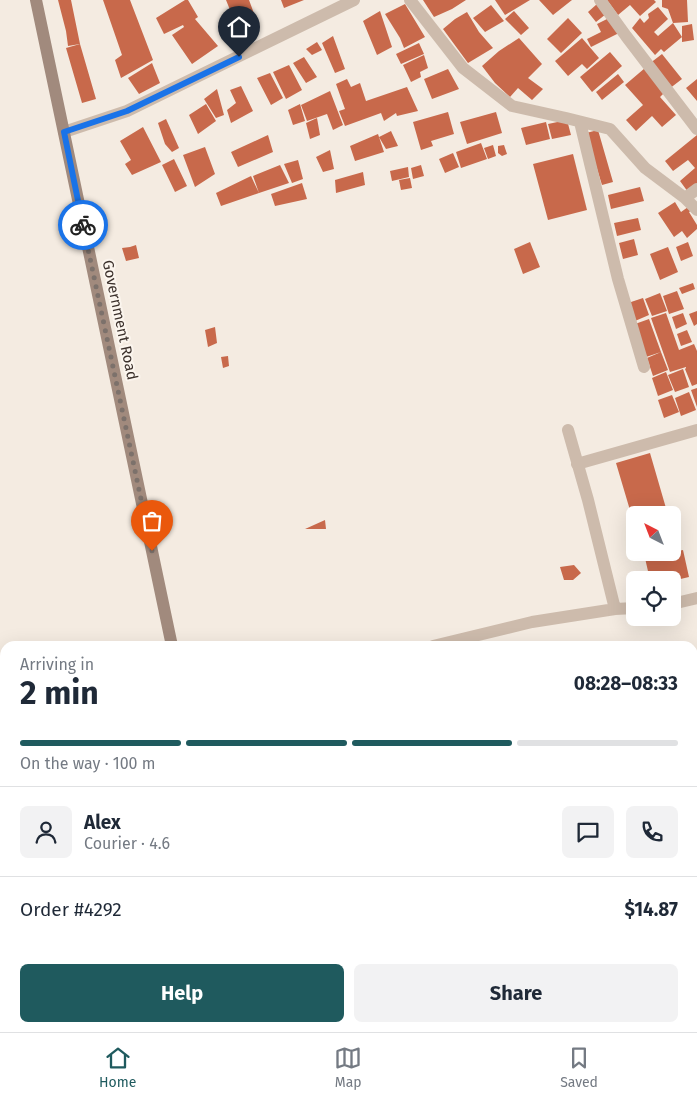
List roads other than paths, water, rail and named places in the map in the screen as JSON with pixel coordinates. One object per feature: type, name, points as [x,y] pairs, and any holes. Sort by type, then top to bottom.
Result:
[{"type":"street","name":"Government Road","points":[[36,0],[171,641]]},
{"type":"street","points":[[64,132],[127,111],[354,0]]},
{"type":"street","points":[[410,0],[463,68],[512,106],[610,129],[645,168],[685,198],[697,210]]},
{"type":"street","points":[[600,0],[697,129]]},
{"type":"street","points":[[580,122],[618,279],[644,367]]},
{"type":"street","points":[[685,198],[697,189]]},
{"type":"street","points":[[568,430],[588,500],[615,609]]},
{"type":"street","points":[[577,464],[697,430]]},
{"type":"street","points":[[681,602],[697,598]]},
{"type":"street","points":[[454,641],[532,622],[626,608]]}]
